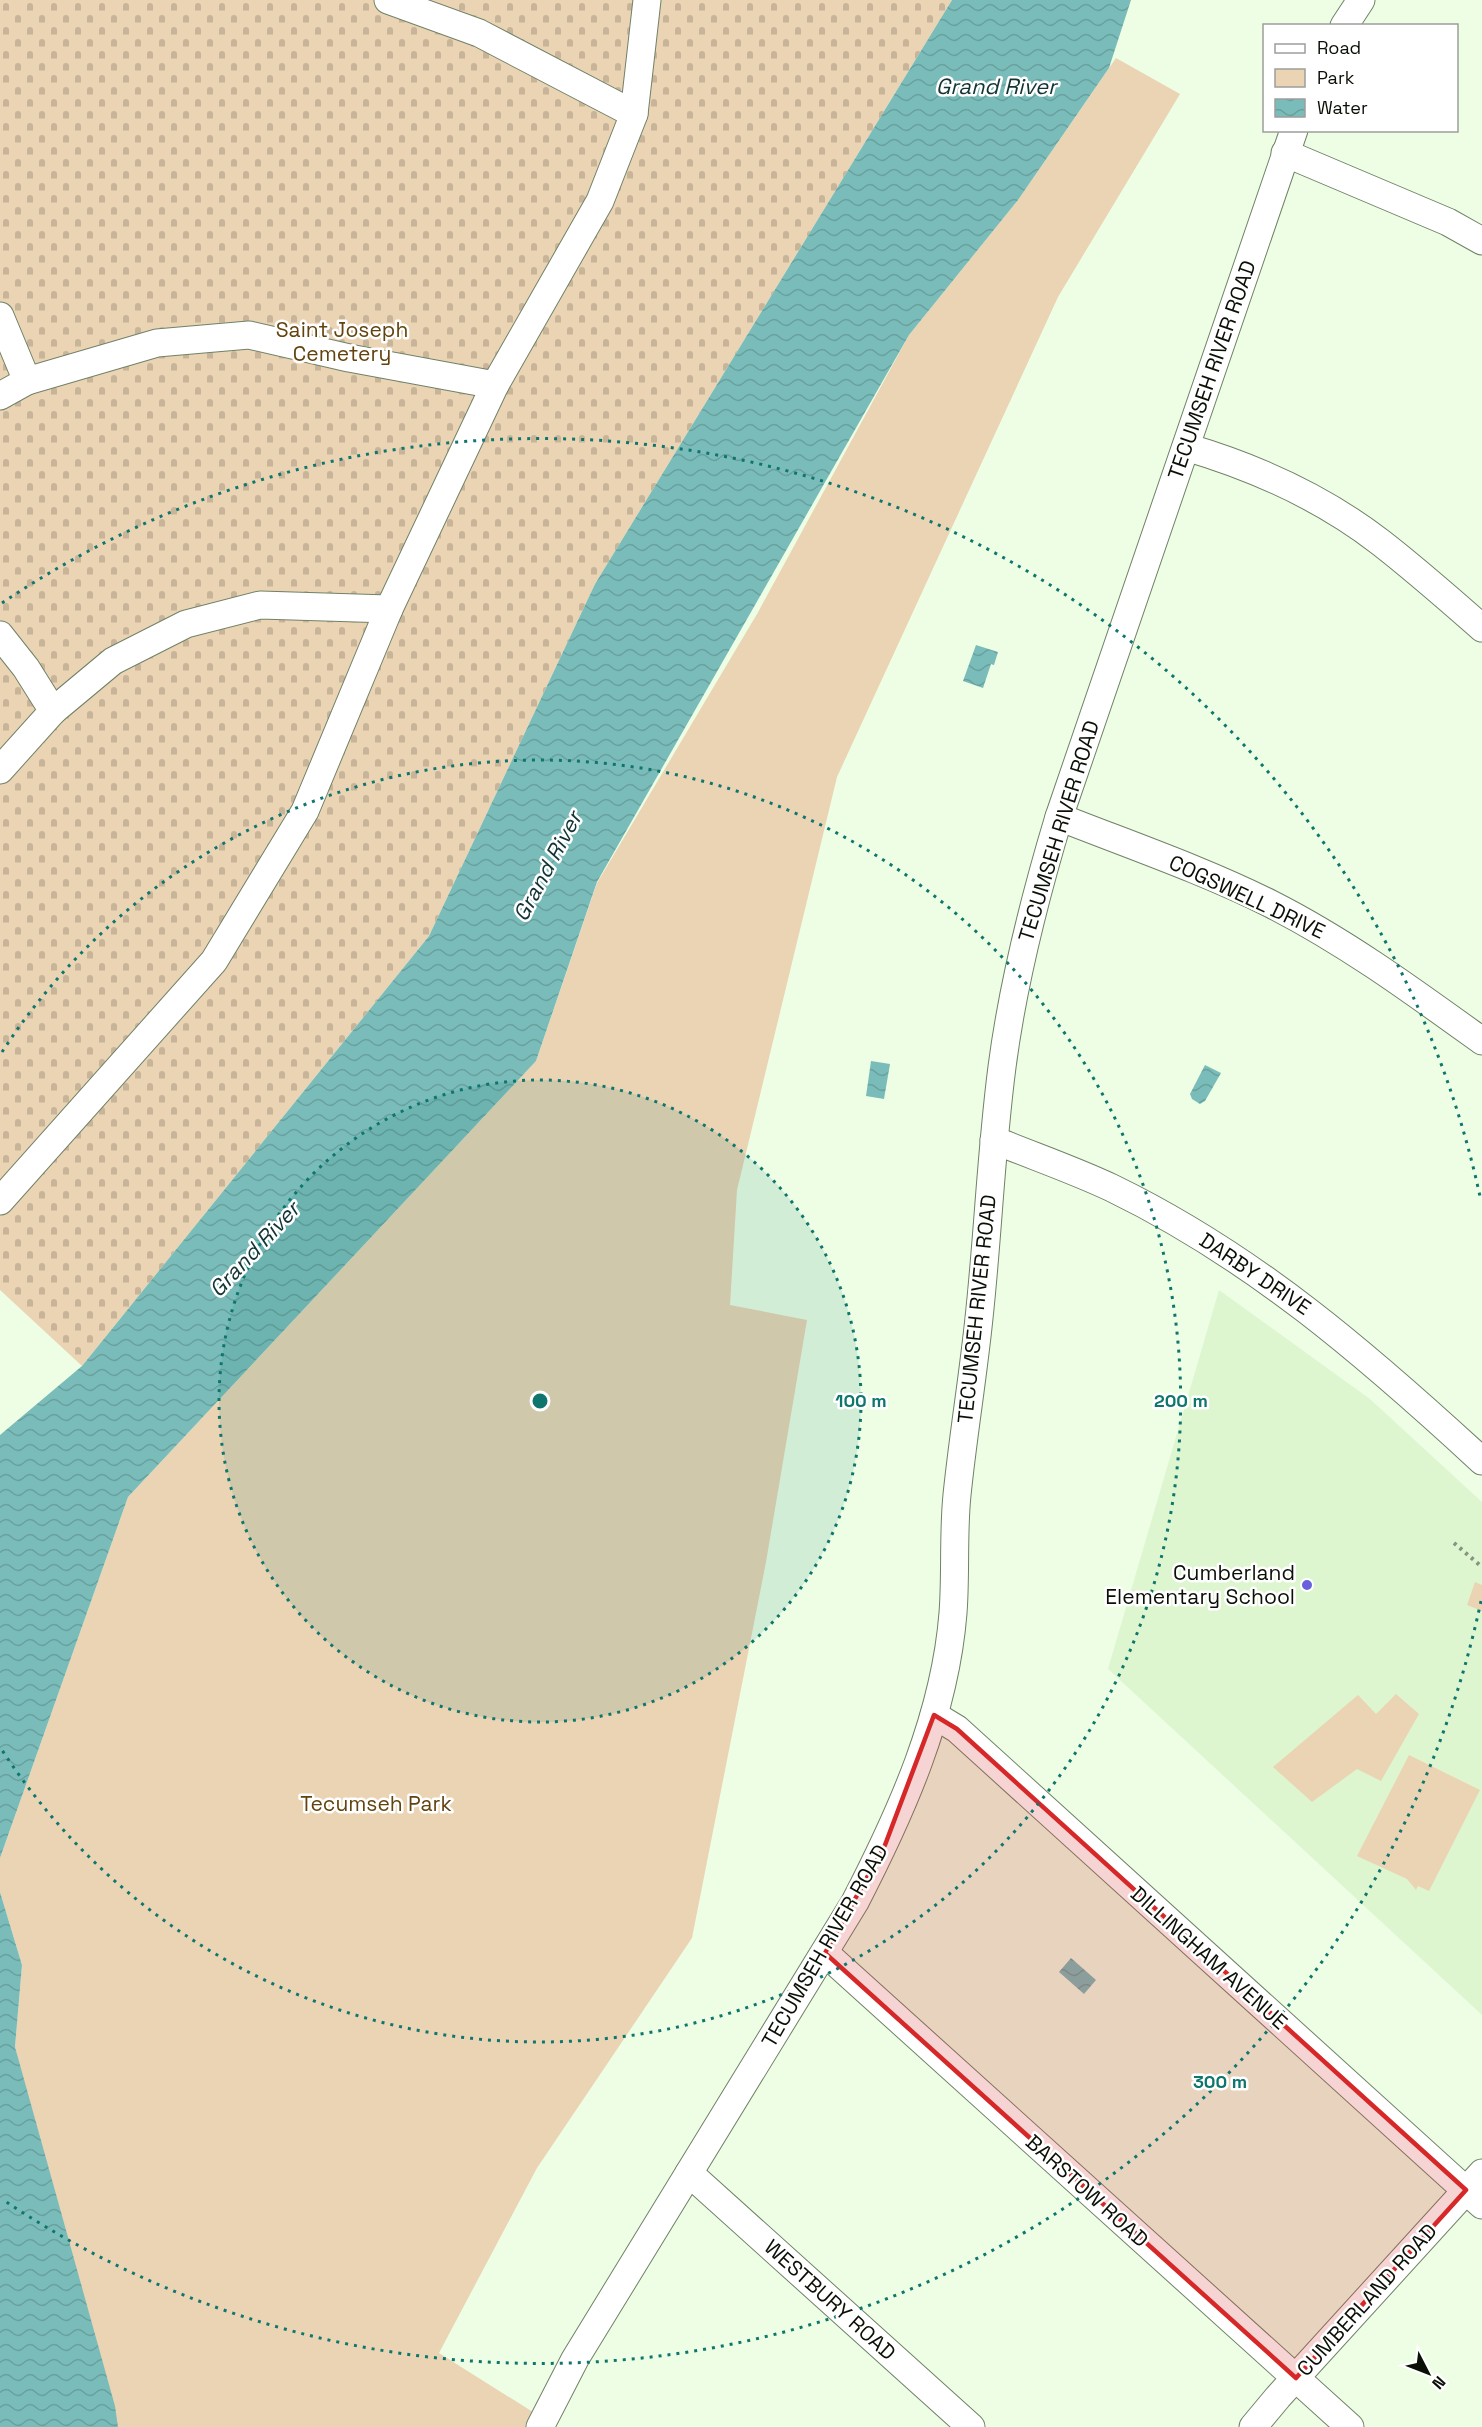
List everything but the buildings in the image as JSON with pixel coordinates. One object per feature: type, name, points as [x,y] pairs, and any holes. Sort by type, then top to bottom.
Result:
[{"type":"street","points":[[388,0],[479,33],[634,114]]},
{"type":"street","points":[[0,1201],[214,961],[305,811],[388,609],[495,385],[600,201],[634,114],[647,0]]},
{"type":"street","points":[[1345,24],[1361,0]]},
{"type":"street","points":[[1289,142],[1482,241]]},
{"type":"street","name":"TECUMSEH RIVER ROAD","points":[[540,2427],[575,2359],[825,1953],[885,1845],[911,1782],[934,1715],[953,1614],[957,1497],[979,1317],[1002,1066],[1018,969],[1034,900],[1059,817],[1289,142]]},
{"type":"street","points":[[0,316],[27,381]]},
{"type":"street","points":[[0,396],[27,381],[157,343],[249,335],[349,358],[495,385]]},
{"type":"street","points":[[1186,447],[1273,479],[1326,506],[1378,541],[1482,628]]},
{"type":"street","points":[[0,770],[52,711],[114,661],[186,624],[260,605],[388,609]]},
{"type":"street","points":[[0,635],[26,668],[52,711]]},
{"type":"street","name":"COGSWELL DRIVE","points":[[1059,817],[1191,868],[1270,904],[1337,940],[1482,1041]]},
{"type":"street","name":"DARBY DRIVE","points":[[994,1140],[1112,1188],[1197,1234],[1325,1322],[1384,1371],[1482,1461]]},
{"type":"street","name":"DILLINGHAM AVENUE","points":[[934,1715],[957,1729],[1477,2189]]},
{"type":"street","name":"BARSTOW ROAD","points":[[825,1953],[1350,2427]]},
{"type":"street","name":"WESTBURY ROAD","points":[[688,2173],[971,2427]]},
{"type":"street","name":"CUMBERLAND ROAD","points":[[1253,2427],[1296,2378],[1477,2189]]},
{"type":"path","points":[[1454,1543],[1482,1567]]},
{"type":"highlighted area","points":[[934,1715],[957,1729],[1466,2190],[1296,2378],[825,1953],[885,1845]]},
{"type":"shaded area","name":"Cumberland Elementary School","points":[[1219,1290],[1370,1399],[1482,1502],[1482,2015],[1108,1669]]},
{"type":"green space","name":"Saint Joseph Cemetery","points":[[0,0],[952,0],[595,584],[429,936],[82,1366],[0,1290]]},
{"type":"green space","name":"Tecumseh Park","points":[[1116,58],[1180,94],[1058,297],[837,777],[737,1190],[730,1305],[807,1320],[766,1562],[692,1938],[537,2168],[439,2353],[544,2419],[540,2427],[93,2427],[15,2047],[22,1965],[0,1892],[0,1858],[128,1497],[536,1061],[597,883],[757,614],[909,335],[1018,200]]},
{"type":"green space","points":[[1475,1582],[1482,1585],[1482,1611],[1467,1605]]},
{"type":"green space","points":[[1396,1694],[1419,1714],[1381,1781],[1357,1769],[1312,1802],[1273,1767],[1358,1695],[1376,1714]]},
{"type":"green space","points":[[1409,1755],[1480,1790],[1429,1891],[1418,1886],[1416,1890],[1407,1879],[1357,1856]]},
{"type":"water","name":"Grand River","points":[[952,0],[1131,0],[1109,68],[1018,200],[909,335],[597,882],[536,1061],[128,1497],[0,1858],[0,1435],[82,1366],[429,936],[595,584]]},
{"type":"water","points":[[976,645],[998,652],[994,665],[991,664],[983,688],[963,681]]},
{"type":"water","points":[[871,1061],[890,1064],[884,1099],[866,1096]]},
{"type":"water","points":[[1205,1065],[1221,1073],[1205,1101],[1200,1104],[1192,1099],[1190,1094]]},
{"type":"water","points":[[0,1892],[22,1965],[15,2047],[115,2406],[118,2427],[0,2427]]},
{"type":"water","points":[[1071,1958],[1096,1980],[1084,1994],[1059,1972]]},
{"type":"place","name":"Cumberland Elementary School","points":[[1307,1585]]}]
